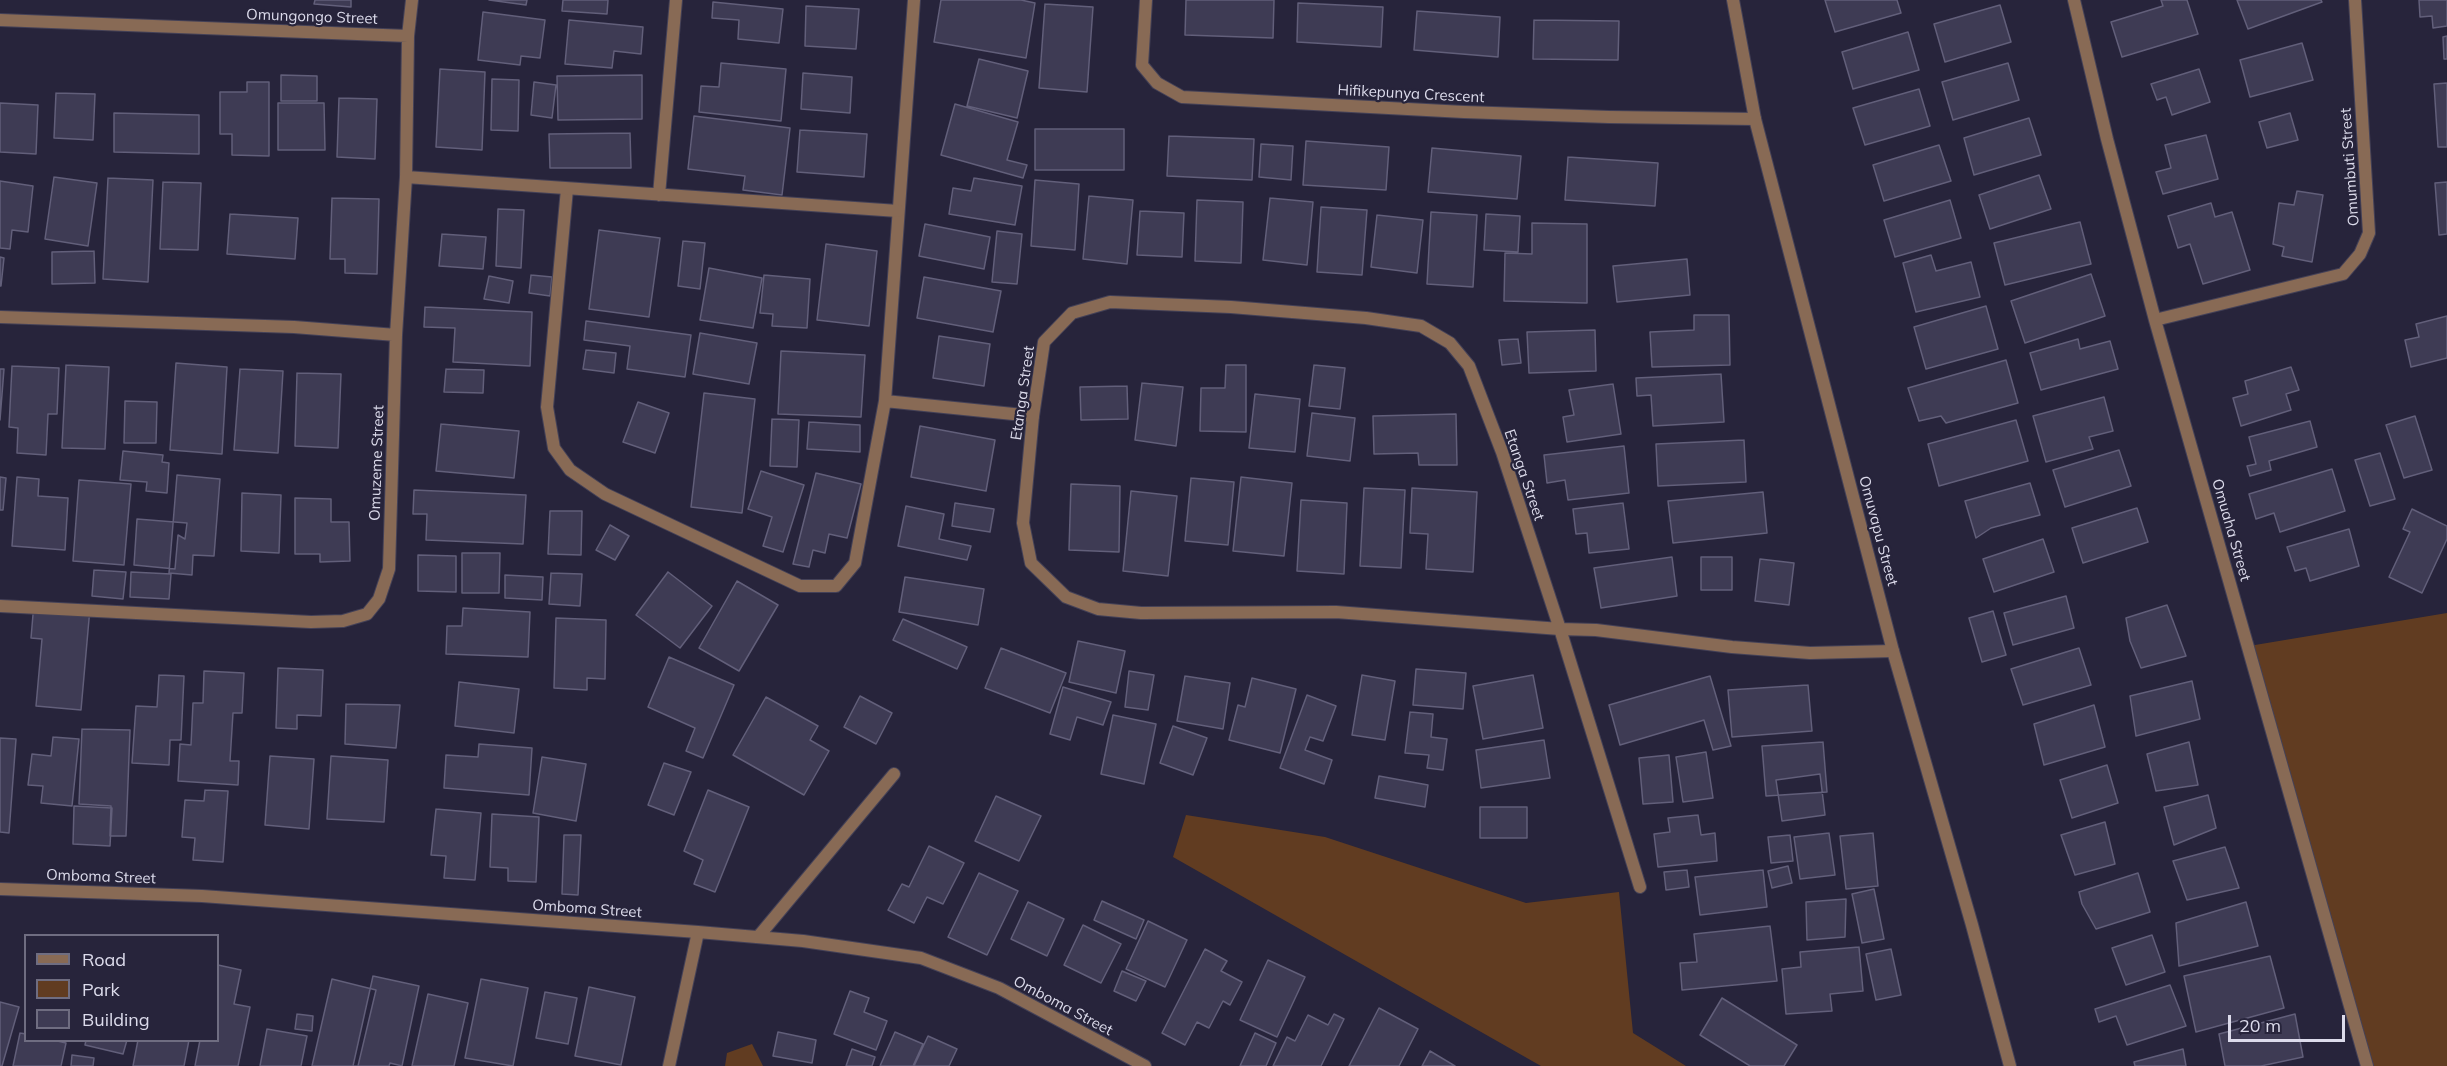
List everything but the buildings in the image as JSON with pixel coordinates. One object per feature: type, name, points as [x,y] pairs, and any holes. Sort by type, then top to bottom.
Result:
[{"type":"street","points":[[0,317],[294,327],[396,335],[406,177],[408,36],[412,0]]},
{"type":"street","points":[[659,195],[676,0]]},
{"type":"street","points":[[567,189],[547,407],[554,448],[570,470],[605,494],[800,586],[837,586],[855,562],[885,401],[914,0]]},
{"type":"street","name":"Hifikepunya Crescent","points":[[1146,0],[1142,64],[1157,83],[1182,97],[1475,112],[1755,119]]},
{"type":"street","name":"Omuvapu Street","points":[[1733,0],[1755,119],[1893,651],[2010,1066]]},
{"type":"street","name":"Omuaha Street","points":[[2074,0],[2107,139],[2155,320],[2367,1066]]},
{"type":"street","name":"Omumbuti Street","points":[[2155,320],[2343,274],[2360,254],[2370,233],[2355,0]]},
{"type":"street","name":"Omungongo Street","points":[[0,20],[408,36]]},
{"type":"street","points":[[406,177],[898,211]]},
{"type":"street","name":"Etanga Street","points":[[1560,629],[1502,452],[1469,366],[1450,343],[1421,326],[1366,318],[1231,307],[1110,302],[1072,313],[1044,342],[1033,416],[1023,523],[1031,563],[1066,597],[1098,609],[1141,613],[1336,612],[1560,629],[1596,630],[1732,647],[1810,653],[1893,651]]},
{"type":"street","name":"Omuzeme Street","points":[[0,606],[311,622],[342,621],[367,614],[379,599],[389,569],[396,335]]},
{"type":"street","points":[[885,401],[1033,416]]},
{"type":"street","points":[[1560,629],[1640,887]]},
{"type":"street","points":[[758,937],[894,774]]},
{"type":"street","name":"Omboma Street","points":[[0,889],[202,896],[698,932],[803,941],[921,958],[999,988],[1145,1066]]},
{"type":"street","points":[[669,1066],[698,932]]},
{"type":"green space","points":[[2447,613],[2447,1066],[2367,1066],[2249,646]]},
{"type":"green space","points":[[1186,815],[1325,837],[1526,903],[1619,892],[1633,1033],[1686,1066],[1541,1066],[1173,857]]},
{"type":"green space","points":[[752,1044],[763,1066],[725,1066],[727,1053]]}]
